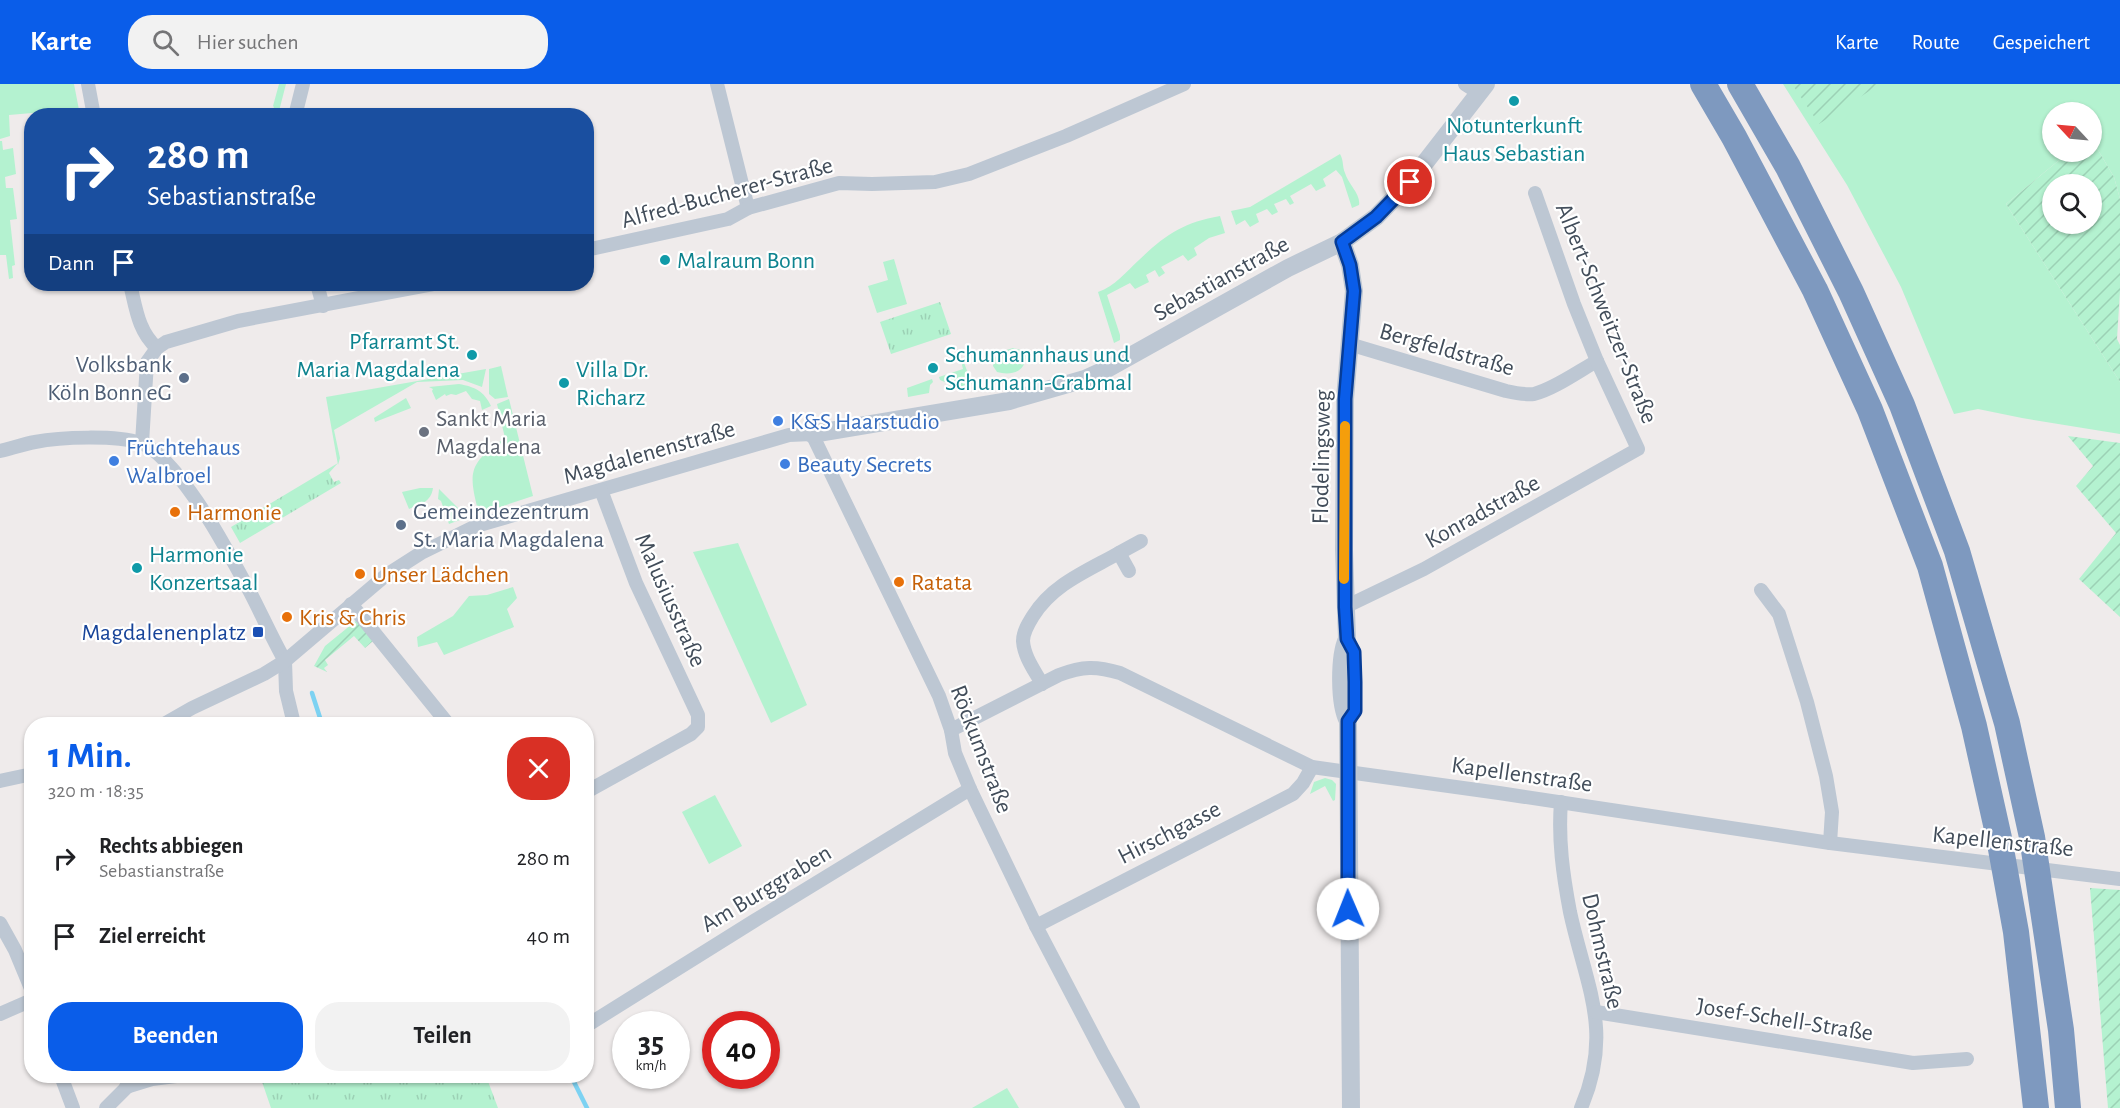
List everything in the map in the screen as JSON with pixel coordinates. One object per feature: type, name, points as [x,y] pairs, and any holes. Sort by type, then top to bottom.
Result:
[{"type":"highway","points":[[1703,84],[1734,137],[1815,290],[1870,410],[1930,566],[1974,726],[1999,838],[2016,932],[2036,1108]]},
{"type":"highway","points":[[1740,84],[1788,167],[1851,292],[1902,405],[1957,551],[2007,723],[2032,837],[2060,1018],[2068,1108]]},
{"type":"street","points":[[88,84],[92,108]]},
{"type":"street","points":[[297,108],[303,84]]},
{"type":"street","points":[[717,84],[748,208]]},
{"type":"street","name":"Alfred-Bucherer-Straße","points":[[594,248],[728,219],[748,208],[839,183],[935,182],[969,174],[1066,136],[1184,84]]},
{"type":"street","name":"Sebastianstraße","points":[[812,434],[1009,401],[1085,379],[1288,268],[1342,242],[1376,217],[1410,182],[1477,87]]},
{"type":"street","name":"Albert-Schweitzer-Straße","points":[[1535,193],[1574,304],[1597,361],[1638,449]]},
{"type":"street","name":"Flodelingsweg","points":[[1342,242],[1353,277],[1354,291],[1345,399],[1345,607],[1347,639],[1354,652],[1355,677],[1355,711],[1348,721],[1347,771],[1351,1108]]},
{"type":"street","points":[[132,291],[139,321],[147,339],[157,348]]},
{"type":"street","points":[[319,291],[323,306]]},
{"type":"street","points":[[142,443],[147,362],[157,348],[166,342],[238,321],[398,291]]},
{"type":"street","name":"Bergfeldstraße","points":[[1349,344],[1506,392],[1523,394],[1534,394],[1597,361]]},
{"type":"street","name":"Magdalenenstraße","points":[[176,717],[264,674],[285,661],[385,576],[421,553],[476,526],[789,435],[812,434]]},
{"type":"street","name":"Röckumstraße","points":[[812,434],[939,696],[951,730],[955,753],[970,789],[1036,926],[1133,1108]]},
{"type":"street","points":[[0,451],[36,442],[95,438],[142,443],[160,455],[204,510],[285,661],[286,691],[292,717]]},
{"type":"street","name":"Konradstraße","points":[[1345,607],[1424,569],[1638,449]]},
{"type":"street","name":"Malusiusstraße","points":[[594,788],[691,734],[698,727],[698,716],[636,583],[601,490]]},
{"type":"street","points":[[1042,684],[1026,655],[1023,643],[1028,624],[1042,603],[1059,586],[1141,541]]},
{"type":"street","points":[[1119,553],[1129,571]]},
{"type":"street","points":[[1761,590],[1779,614],[1807,702],[1826,776],[1832,812],[1830,843]]},
{"type":"street","points":[[351,604],[442,717]]},
{"type":"street","name":"Kapellenstraße","points":[[951,730],[1077,668],[1098,667],[1120,673],[1312,767],[1830,843],[2120,879]]},
{"type":"street","name":"Hirschgasse","points":[[1036,926],[1293,794],[1303,783],[1312,767]]},
{"type":"street","points":[[0,781],[24,776]]},
{"type":"street","name":"Am Burggraben","points":[[594,1021],[970,789]]},
{"type":"street","name":"Dohmstraße","points":[[1561,802],[1560,857],[1570,913],[1596,1011],[1597,1052],[1588,1093],[1581,1108]]},
{"type":"street","points":[[0,922],[24,972]]},
{"type":"street","points":[[0,1014],[24,1004]]},
{"type":"street","name":"Josef-Schell-Straße","points":[[1596,1011],[1913,1063],[1967,1059]]},
{"type":"street","points":[[65,1083],[74,1107]]},
{"type":"street","points":[[106,1108],[131,1083]]},
{"type":"street","points":[[126,1087],[139,1083]]},
{"type":"green space","points":[[0,84],[74,84],[79,108],[24,108],[24,114],[9,115],[10,136],[0,139]]},
{"type":"green space","points":[[279,84],[286,84],[280,108],[273,106]]},
{"type":"green space","points":[[1783,84],[2120,84],[2120,199],[2114,177],[2102,157],[2102,102],[2042,102],[2042,162],[2057,162],[2006,204],[2120,382],[2120,434],[1978,409],[1954,414],[1901,287],[1847,185]]},
{"type":"green space","points":[[1792,84],[1880,84],[1819,124]]},
{"type":"green space","points":[[0,141],[2,141],[3,150],[13,148],[16,174],[5,177],[6,188],[13,188],[17,219],[10,220],[15,265],[12,266],[13,278],[9,279],[6,255],[0,255]]},
{"type":"green space","points":[[1340,154],[1344,170],[1358,197],[1359,205],[1352,208],[1342,177],[1336,170],[1323,179],[1326,186],[1316,191],[1311,184],[1290,196],[1294,203],[1290,205],[1286,199],[1274,204],[1278,212],[1272,215],[1267,209],[1256,214],[1259,222],[1250,227],[1245,220],[1236,225],[1231,211],[1250,207]]},
{"type":"green space","points":[[2102,157],[2114,177],[2120,199],[2120,291],[2117,339],[2120,345],[2120,382],[2006,204],[2042,174],[2042,234],[2102,234],[2102,174],[2042,174],[2057,162],[2102,162]]},
{"type":"green space","points":[[1220,216],[1225,233],[1209,238],[1194,248],[1197,255],[1188,261],[1183,255],[1161,267],[1165,273],[1159,277],[1155,270],[1146,275],[1149,282],[1135,289],[1130,283],[1107,295],[1120,335],[1120,340],[1114,343],[1098,292],[1115,282],[1158,243],[1176,231],[1196,222]]},
{"type":"green space","points":[[894,259],[907,304],[877,313],[868,286],[888,280],[883,262]]},
{"type":"green space","points":[[940,302],[951,334],[891,354],[880,322]]},
{"type":"green space","points":[[1013,348],[1021,350],[1026,355],[1021,369],[1012,373],[997,372],[993,366],[994,358],[1003,351]]},
{"type":"green space","points":[[963,360],[972,384],[951,389],[939,377],[963,369],[961,361]]},
{"type":"green space","points":[[501,366],[508,397],[495,399],[489,394],[489,369]]},
{"type":"green space","points":[[486,369],[482,387],[463,380],[417,382],[334,430],[340,458],[338,465],[326,397]]},
{"type":"green space","points":[[932,379],[929,393],[908,397],[907,388]]},
{"type":"green space","points":[[459,384],[478,390],[491,406],[482,410],[480,401],[472,399],[466,391],[456,395],[446,396],[445,394],[436,400],[433,389],[429,387]]},
{"type":"green space","points":[[406,398],[411,408],[375,422],[374,418]]},
{"type":"green space","points":[[509,399],[533,496],[479,514],[473,488],[474,470],[484,455],[505,438],[497,404]]},
{"type":"green space","points":[[2068,436],[2120,443],[2120,617],[2079,579],[2116,533],[2076,486],[2093,466]]},
{"type":"green space","points":[[338,463],[329,473],[334,482],[339,480],[341,483],[240,543],[231,527]]},
{"type":"green space","points":[[433,488],[432,493],[421,504],[409,509],[402,492]]},
{"type":"green space","points":[[439,489],[465,518],[449,524],[441,501],[438,499]]},
{"type":"green space","points":[[738,543],[807,705],[771,723],[693,552]]},
{"type":"green space","points":[[513,587],[517,598],[507,609],[514,627],[444,655],[437,642],[418,647],[417,637],[453,616],[469,596],[487,595]]},
{"type":"green space","points":[[357,620],[373,641],[365,648],[354,636],[325,660],[328,665],[324,668],[327,672],[314,666],[325,646]]},
{"type":"green space","points":[[1325,778],[1336,784],[1333,801],[1325,786],[1310,794],[1314,782]]},
{"type":"green space","points":[[715,795],[742,846],[709,864],[682,812]]},
{"type":"green space","points":[[2090,888],[2120,890],[2120,1108],[2108,1108]]},
{"type":"green space","points":[[262,1083],[489,1083],[498,1108],[271,1108]]},
{"type":"green space","points":[[1007,1088],[1019,1108],[972,1108]]},
{"type":"waterway","points":[[312,693],[320,717]]},
{"type":"waterway","points":[[574,1083],[587,1108]]},
{"type":"slow traffic","points":[[1344,579],[1345,426]]},
{"type":"place","name":"Notunterkunft Haus Sebastian","points":[[1514,101]]},
{"type":"place","name":"Malraum Bonn","points":[[665,260]]},
{"type":"place","name":"Pfarramt St. Maria Magdalena","points":[[472,355]]},
{"type":"place","name":"Schumannhaus und Schumann-Grabmal","points":[[933,368]]},
{"type":"place","name":"Volksbank Köln Bonn eG","points":[[184,378]]},
{"type":"place","name":"Villa Dr. Richarz","points":[[564,383]]},
{"type":"place","name":"K&S Haarstudio","points":[[778,421]]},
{"type":"place","name":"Sankt Maria Magdalena","points":[[424,432]]},
{"type":"place","name":"Früchtehaus Walbroel","points":[[114,461]]},
{"type":"place","name":"Beauty Secrets","points":[[785,464]]},
{"type":"place","name":"Harmonie","points":[[175,512]]},
{"type":"place","name":"Gemeindezentrum St. Maria Magdalena","points":[[401,525]]},
{"type":"place","name":"Harmonie Konzertsaal","points":[[137,568]]},
{"type":"place","name":"Unser Lädchen","points":[[360,574]]},
{"type":"place","name":"Ratata","points":[[899,582]]},
{"type":"place","name":"Kris & Chris","points":[[287,617]]},
{"type":"place","name":"Magdalenenplatz","points":[[258,632]]},
{"type":"route","points":[[1348,909],[1348,721],[1355,711],[1354,652],[1347,639],[1345,607],[1344,497],[1345,399],[1354,291],[1353,277],[1342,242],[1376,217],[1410,182]]}]
